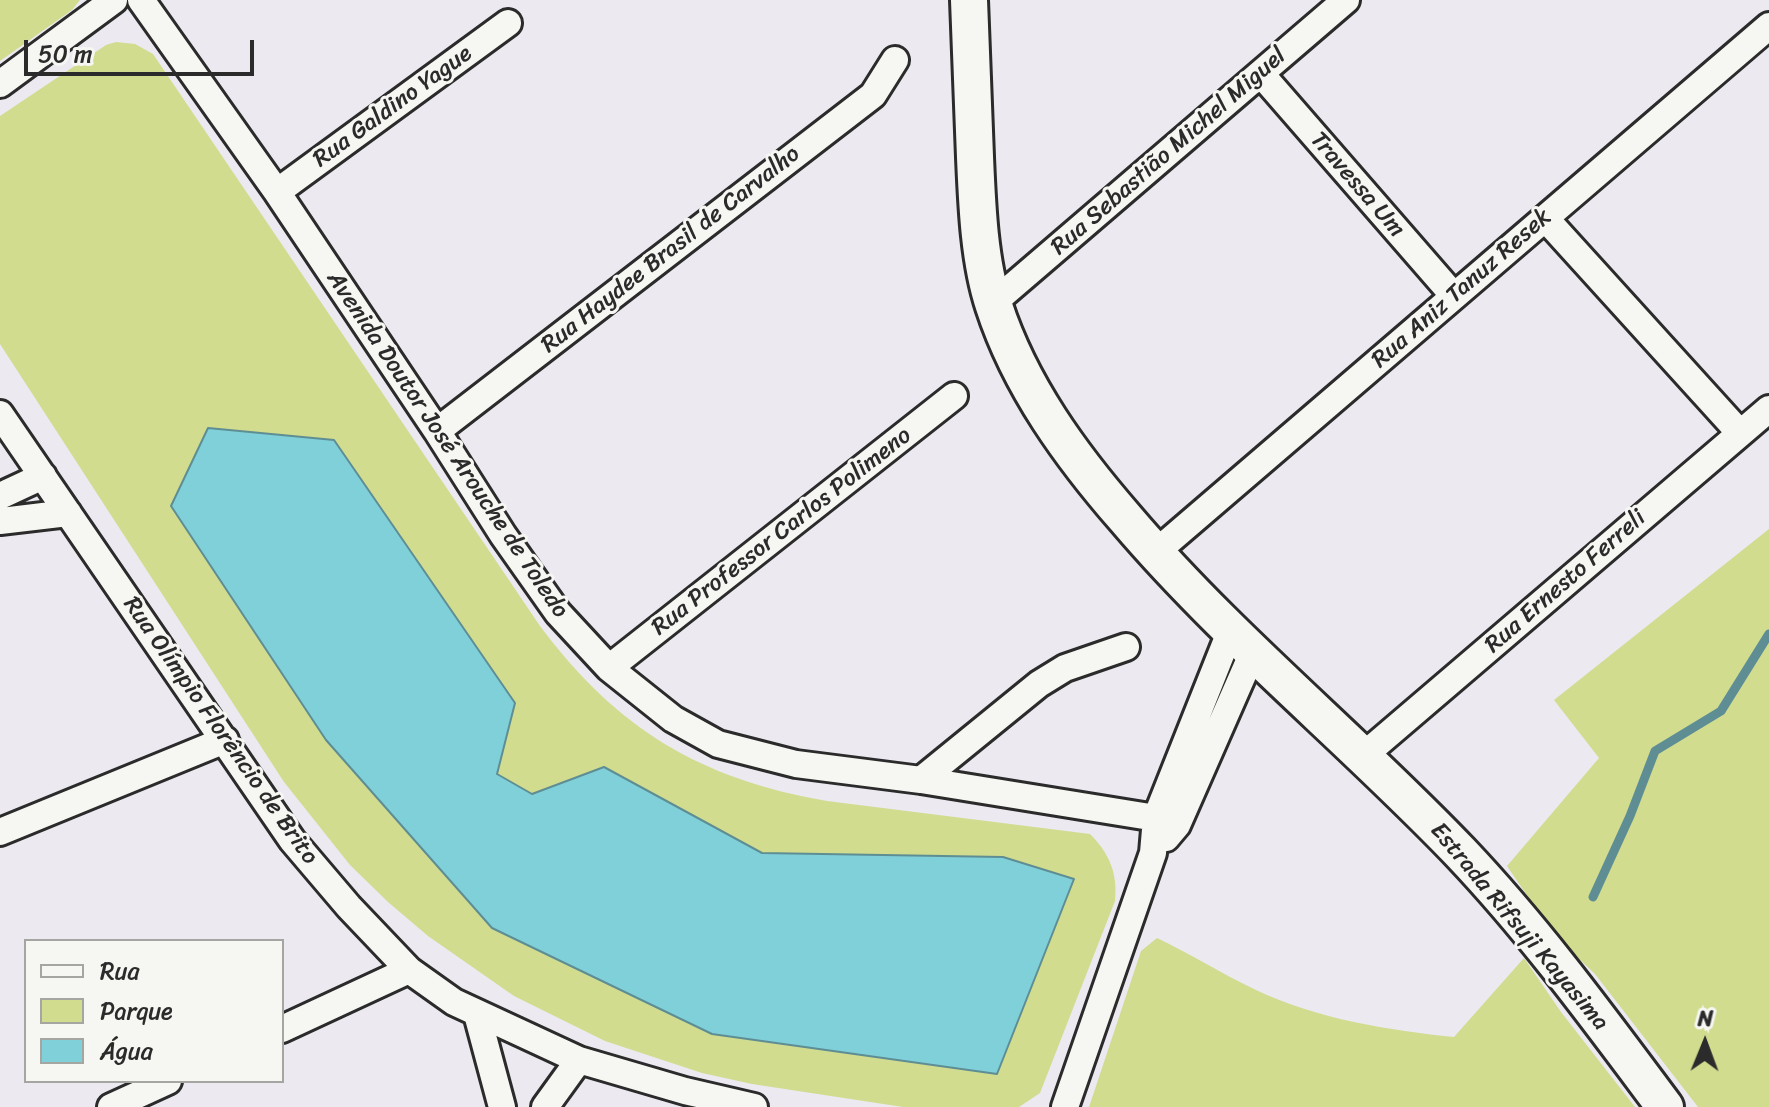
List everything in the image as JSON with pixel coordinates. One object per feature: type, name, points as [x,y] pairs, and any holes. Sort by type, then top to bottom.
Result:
[{"type":"main road","name":"Estrada Rifsuji Kayasima","points":[[969,0],[979,228],[993,303],[1016,364],[1043,411],[1092,480],[1155,553],[1242,642],[1462,854],[1566,977],[1665,1107]]},
{"type":"street","points":[[0,84],[114,0]]},
{"type":"street","name":"Avenida Doutor José Arouche de Toledo","points":[[141,0],[277,192],[503,535],[558,613],[609,668],[673,719],[718,744],[796,764],[921,780],[1166,822]]},
{"type":"street","name":"Rua Sebastião Michel Miguel","points":[[993,303],[1346,0]]},
{"type":"street","name":"Rua Galdino Yague","points":[[277,192],[508,23]]},
{"type":"street","name":"Rua Aniz Tanuz Resek","points":[[1155,553],[1769,26]]},
{"type":"street","name":"Rua Haydee Brasil de Carvalho","points":[[437,431],[873,95],[895,60]]},
{"type":"street","name":"Travessa Um","points":[[1261,74],[1454,296]]},
{"type":"street","points":[[1545,218],[1740,433]]},
{"type":"street","name":"Rua Professor Carlos Polimeno","points":[[609,668],[954,396]]},
{"type":"street","name":"Rua Ernesto Ferreli","points":[[1363,756],[1769,409]]},
{"type":"street","name":"Rua Olímpio Florêncio de Brito","points":[[0,414],[292,840],[349,907],[409,970],[454,1002],[579,1060],[685,1091],[754,1107]]},
{"type":"street","points":[[0,496],[43,476]]},
{"type":"street","points":[[0,521],[68,513]]},
{"type":"street","points":[[1065,1107],[1153,853],[1242,642]]},
{"type":"street","points":[[921,780],[1039,684],[1065,668],[1126,647]]},
{"type":"street","points":[[0,832],[225,740]]},
{"type":"street","points":[[284,1028],[409,970]]},
{"type":"street","points":[[477,1014],[502,1107]]},
{"type":"street","points":[[545,1107],[579,1060]]},
{"type":"street","points":[[111,1107],[164,1083]]},
{"type":"green space","points":[[0,0],[80,0],[72,10],[0,61]]},
{"type":"green space","points":[[116,42],[135,44],[153,54],[540,626],[599,694],[631,721],[701,763],[739,779],[781,791],[827,801],[1090,834],[1097,841],[1113,873],[1115,901],[1040,1093],[1019,1107],[903,1107],[752,1084],[702,1073],[605,1041],[514,996],[428,936],[350,865],[284,782],[0,344],[0,116],[106,45]]},
{"type":"green space","points":[[1769,529],[1769,1107],[1698,1107],[1595,974],[1554,935],[1507,866],[1599,758],[1554,700]]},
{"type":"green space","points":[[1157,938],[1256,990],[1303,1009],[1378,1027],[1454,1037],[1524,958],[1561,1012],[1635,1107],[1089,1107],[1141,951]]},
{"type":"water","points":[[208,428],[334,440],[515,703],[497,774],[532,794],[604,767],[762,853],[1003,857],[1074,879],[997,1074],[712,1034],[492,928],[326,740],[171,506]]},
{"type":"waterway","points":[[1593,897],[1655,751],[1721,711],[1769,634]]}]
